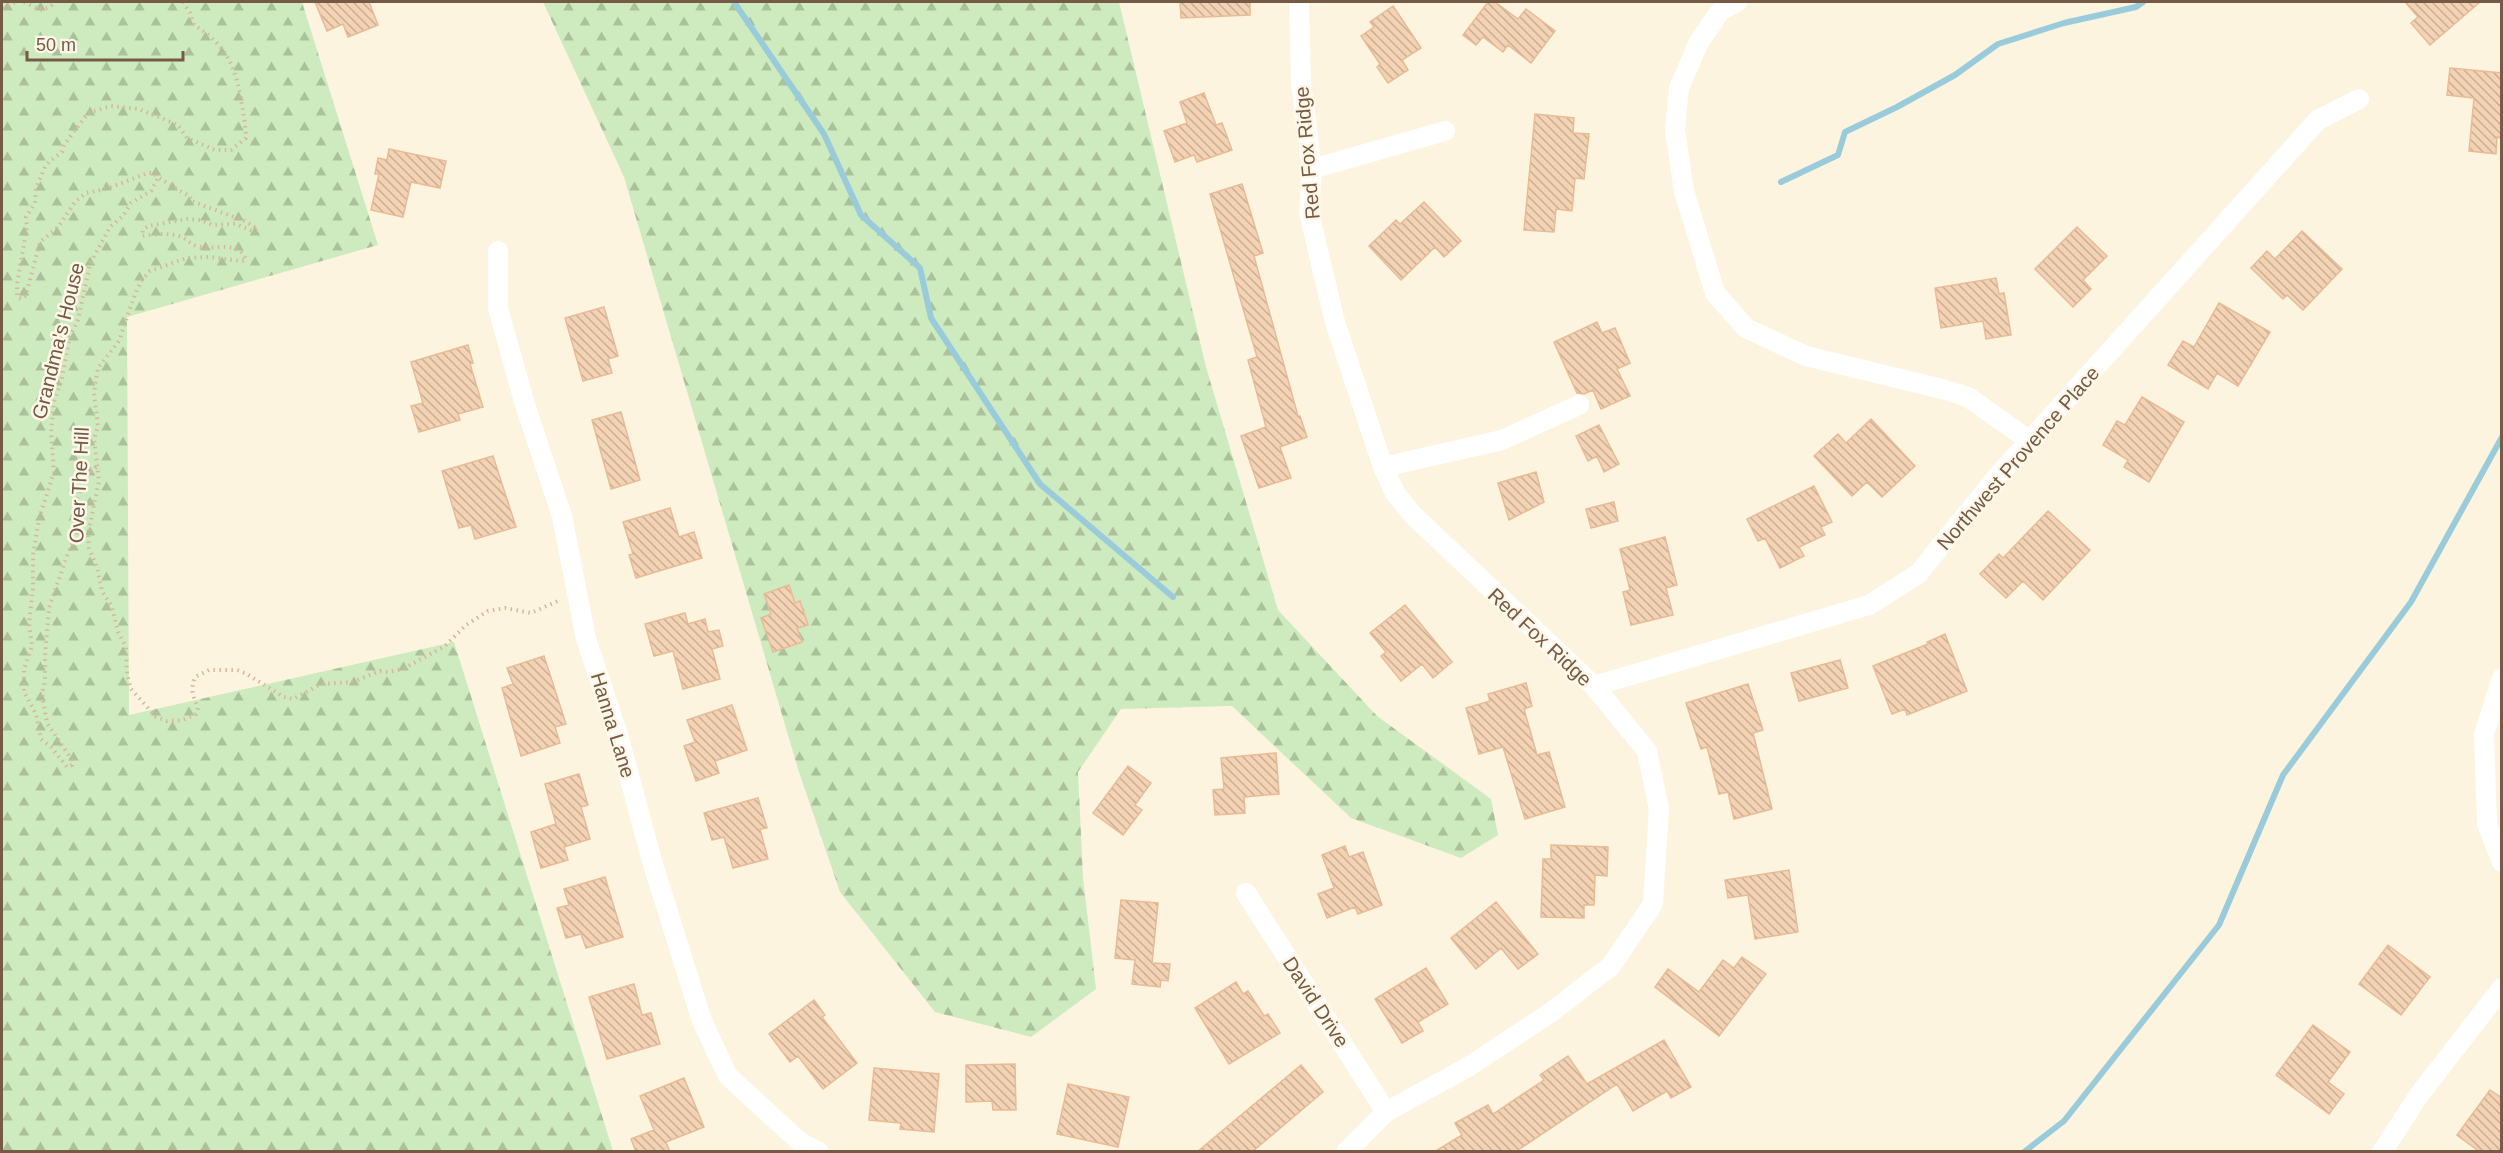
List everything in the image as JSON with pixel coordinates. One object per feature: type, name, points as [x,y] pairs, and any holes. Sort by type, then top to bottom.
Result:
[{"type":"street","name":"Red Fox Ridge","points":[[1299,2],[1301,82],[1312,170],[1309,213],[1335,322],[1383,467],[1395,493],[1413,515],[1594,686],[1647,751],[1659,809],[1653,904],[1611,966],[1550,1013],[1468,1067],[1386,1112],[1346,1152]]},
{"type":"street","points":[[1737,2],[1721,10],[1699,42],[1679,88],[1675,130],[1684,191],[1715,293],[1746,328],[1806,356],[1968,397],[2030,441]]},
{"type":"street","name":"Northwest Provence Place","points":[[1594,686],[1869,605],[1918,574],[1996,478],[2318,120],[2359,99]]},
{"type":"street","points":[[1312,170],[1445,131]]},
{"type":"street","name":"Hanna Lane","points":[[498,251],[498,308],[525,405],[562,516],[586,639],[619,738],[652,861],[702,1021],[728,1076],[797,1147],[819,1152]]},
{"type":"street","points":[[1383,467],[1409,459],[1494,442],[1579,405]]},
{"type":"street","points":[[2502,678],[2484,734],[2487,824],[2502,862]]},
{"type":"street","name":"David Drive","points":[[1246,893],[1386,1112]]},
{"type":"street","points":[[2382,1152],[2419,1095],[2502,988]]},
{"type":"path","points":[[2,7],[16,2]]},
{"type":"path","points":[[24,2],[40,10],[50,7],[55,2]]},
{"type":"path","points":[[158,178],[153,172],[148,173],[106,189],[86,193],[75,202],[58,227],[40,242],[26,295],[21,299],[17,297],[17,284],[27,228],[26,217],[34,203],[36,188],[45,167],[62,152],[64,145],[88,113],[121,105],[139,109],[178,125],[187,138],[215,150],[231,150],[246,138],[242,99],[234,66],[208,34],[194,26],[183,2]]},
{"type":"path","name":"Grandma's House","points":[[97,466],[85,478],[77,498],[75,516],[77,534],[49,608],[45,681],[42,694],[47,723],[72,760],[72,765],[67,767],[51,747],[41,739],[36,714],[24,692],[24,669],[32,646],[29,624],[33,588],[33,555],[39,519],[54,472],[51,433],[54,402],[61,382],[70,336],[78,320],[90,264],[110,227],[123,216],[131,203],[155,186],[158,178]]},
{"type":"path","name":"Over The Hill","points":[[158,178],[190,196],[192,201],[245,221],[258,229],[252,231],[236,224],[212,225],[201,220],[187,219],[148,226],[143,230],[142,236],[162,233],[176,236],[199,247],[228,246],[244,255],[246,260],[187,258],[150,271],[141,281],[119,341],[98,368],[94,393],[98,426],[94,439],[99,481],[88,534],[89,548],[97,567],[102,591],[112,607],[118,632],[126,647],[127,674],[131,689],[156,717],[167,721],[183,720],[196,714],[198,708],[192,694],[192,686],[195,677],[209,670],[237,670],[284,697],[293,699],[321,684],[352,682],[380,671],[403,669],[445,646],[466,626],[488,611],[505,608],[531,614],[552,602],[578,595]]},
{"type":"green space","points":[[2,2],[302,2],[378,245],[127,317],[129,715],[454,642],[613,1151],[2,1151]]},
{"type":"green space","points":[[543,2],[1119,2],[1206,367],[1278,610],[1377,716],[1491,799],[1498,835],[1461,858],[1351,818],[1232,706],[1121,709],[1078,772],[1083,878],[1096,989],[1031,1037],[935,1012],[840,892],[798,769],[624,177]]},
{"type":"building","points":[[315,2],[369,2],[378,25],[348,37],[343,24],[327,31]]},
{"type":"building","points":[[1180,2],[1250,2],[1250,15],[1181,18]]},
{"type":"building","points":[[1488,2],[1495,2],[1518,19],[1526,9],[1555,31],[1531,63],[1508,45],[1503,52],[1483,37],[1476,45],[1463,35]]},
{"type":"building","points":[[2405,2],[2480,2],[2430,45],[2411,23],[2418,17]]},
{"type":"building","points":[[1393,6],[1421,48],[1402,60],[1408,70],[1388,83],[1377,67],[1380,64],[1361,36],[1374,27],[1370,22]]},
{"type":"building","points":[[2450,68],[2502,73],[2502,138],[2497,137],[2496,154],[2469,151],[2474,98],[2447,95]]},
{"type":"building","points":[[1204,93],[1216,125],[1222,123],[1232,150],[1197,162],[1194,155],[1175,162],[1164,131],[1187,123],[1180,102]]},
{"type":"building","points":[[1535,114],[1574,118],[1573,133],[1589,134],[1584,179],[1575,178],[1572,211],[1556,209],[1554,232],[1524,230]]},
{"type":"building","points":[[389,149],[446,161],[440,188],[411,182],[403,217],[371,210],[379,174],[375,174],[378,158],[387,160]]},
{"type":"building","points":[[1242,184],[1263,253],[1254,256],[1298,416],[1300,416],[1307,437],[1280,447],[1291,478],[1259,488],[1241,436],[1266,427],[1248,360],[1257,357],[1210,194]]},
{"type":"building","points":[[1424,202],[1461,241],[1444,257],[1435,247],[1401,280],[1369,246],[1396,220],[1400,224]]},
{"type":"building","points":[[2077,227],[2107,256],[2083,280],[2091,289],[2073,307],[2035,269]]},
{"type":"building","points":[[2302,231],[2342,269],[2303,310],[2287,295],[2283,299],[2251,268],[2267,251],[2275,259]]},
{"type":"building","points":[[1996,278],[1999,294],[2004,293],[2011,335],[1986,339],[1983,321],[1941,328],[1935,288]]},
{"type":"building","points":[[2219,303],[2270,332],[2238,386],[2217,373],[2208,389],[2168,365],[2183,341],[2194,347]]},
{"type":"building","points":[[604,307],[618,356],[608,359],[612,373],[583,381],[565,318]]},
{"type":"building","points":[[1597,322],[1602,333],[1615,328],[1630,363],[1617,369],[1630,396],[1601,409],[1593,390],[1584,394],[1577,393],[1554,342]]},
{"type":"building","points":[[468,345],[473,363],[470,364],[483,407],[458,414],[460,420],[419,432],[411,406],[423,403],[411,362]]},
{"type":"building","points":[[2142,397],[2184,422],[2149,482],[2124,467],[2128,460],[2103,445],[2117,421],[2125,425]]},
{"type":"building","points":[[621,412],[640,480],[611,489],[592,420]]},
{"type":"building","points":[[1871,419],[1915,466],[1882,497],[1867,482],[1852,496],[1814,456],[1838,434],[1846,443]]},
{"type":"building","points":[[1599,425],[1619,464],[1604,472],[1597,456],[1588,461],[1576,436]]},
{"type":"building","points":[[493,456],[516,527],[475,539],[471,525],[459,528],[442,471]]},
{"type":"building","points":[[1536,472],[1544,502],[1509,520],[1498,483]]},
{"type":"building","points":[[1814,486],[1832,522],[1821,527],[1825,535],[1799,547],[1804,556],[1780,568],[1765,538],[1758,541],[1747,519]]},
{"type":"building","points":[[1614,502],[1618,521],[1591,528],[1586,509]]},
{"type":"building","points":[[670,508],[679,537],[694,532],[702,558],[636,578],[629,555],[633,554],[623,522]]},
{"type":"building","points":[[2048,511],[2090,550],[2043,600],[2023,581],[2006,598],[1980,574],[1999,554],[2003,558]]},
{"type":"building","points":[[1665,537],[1677,585],[1666,588],[1673,615],[1631,625],[1623,592],[1630,590],[1620,549]]},
{"type":"building","points":[[789,585],[795,603],[800,601],[808,625],[797,628],[802,642],[773,652],[761,618],[771,614],[764,594]]},
{"type":"building","points":[[1405,605],[1452,662],[1433,678],[1422,664],[1401,681],[1381,656],[1386,652],[1370,633]]},
{"type":"building","points":[[685,613],[688,624],[705,619],[708,632],[719,630],[723,646],[712,649],[720,679],[683,689],[673,651],[654,656],[645,624]]},
{"type":"building","points":[[1945,634],[1967,691],[1907,715],[1905,709],[1892,714],[1873,666],[1928,644],[1927,642]]},
{"type":"building","points":[[544,656],[566,724],[555,727],[560,743],[521,756],[502,688],[513,684],[507,668]]},
{"type":"building","points":[[1840,660],[1848,688],[1799,701],[1791,673]]},
{"type":"building","points":[[1526,683],[1532,706],[1524,709],[1537,755],[1549,752],[1565,807],[1525,819],[1503,747],[1479,754],[1466,708],[1490,701],[1488,694]]},
{"type":"building","points":[[1748,684],[1763,730],[1753,733],[1772,809],[1734,819],[1728,792],[1719,794],[1707,747],[1701,749],[1686,703]]},
{"type":"building","points":[[732,705],[747,750],[715,761],[719,773],[696,781],[684,746],[695,742],[687,720]]},
{"type":"building","points":[[1276,753],[1279,794],[1244,797],[1245,813],[1215,815],[1213,790],[1224,789],[1221,758]]},
{"type":"building","points":[[1128,766],[1151,783],[1135,805],[1142,810],[1123,835],[1093,813]]},
{"type":"building","points":[[579,774],[588,805],[581,807],[590,839],[564,847],[568,860],[541,868],[531,832],[556,824],[545,784]]},
{"type":"building","points":[[758,798],[767,828],[760,829],[768,859],[733,868],[724,837],[712,840],[704,813]]},
{"type":"building","points":[[1551,845],[1608,847],[1607,876],[1595,875],[1594,905],[1584,905],[1584,918],[1541,917],[1543,859],[1551,859]]},
{"type":"building","points":[[1345,846],[1349,857],[1363,852],[1382,905],[1358,914],[1355,907],[1327,918],[1318,894],[1334,888],[1322,855]]},
{"type":"building","points":[[1789,870],[1798,932],[1755,939],[1748,895],[1728,898],[1725,880]]},
{"type":"building","points":[[605,877],[623,937],[586,948],[581,934],[566,938],[557,908],[569,905],[564,889]]},
{"type":"building","points":[[1121,900],[1158,903],[1152,963],[1170,964],[1168,981],[1161,980],[1160,987],[1132,984],[1135,960],[1115,958]]},
{"type":"building","points":[[1496,902],[1538,954],[1518,969],[1501,948],[1476,969],[1451,938]]},
{"type":"building","points":[[2388,945],[2430,977],[2401,1015],[2359,984]]},
{"type":"building","points":[[1742,957],[1766,974],[1719,1036],[1655,987],[1668,969],[1699,992],[1723,960],[1734,968]]},
{"type":"building","points":[[1426,968],[1448,1004],[1418,1022],[1423,1031],[1402,1043],[1375,999]]},
{"type":"building","points":[[1236,982],[1243,994],[1248,991],[1264,1016],[1268,1014],[1280,1033],[1229,1064],[1195,1008]]},
{"type":"building","points":[[634,984],[642,1015],[651,1013],[660,1044],[607,1059],[589,997]]},
{"type":"building","points":[[814,1000],[825,1015],[822,1017],[857,1063],[823,1089],[798,1056],[790,1062],[769,1034]]},
{"type":"building","points":[[2313,1025],[2350,1052],[2328,1082],[2344,1094],[2329,1114],[2276,1075]]},
{"type":"building","points":[[1664,1040],[1691,1087],[1671,1098],[1667,1091],[1633,1111],[1617,1084],[1515,1152],[1434,1152],[1462,1135],[1455,1123],[1488,1105],[1493,1114],[1544,1080],[1540,1075],[1568,1056],[1587,1084]]},
{"type":"building","points":[[1015,1064],[1016,1110],[993,1110],[992,1101],[966,1102],[966,1065]]},
{"type":"building","points":[[1301,1065],[1323,1092],[1252,1152],[1197,1152]]},
{"type":"building","points":[[874,1068],[939,1074],[934,1132],[900,1129],[901,1123],[869,1120]]},
{"type":"building","points":[[684,1078],[704,1127],[666,1142],[670,1152],[636,1152],[631,1139],[654,1130],[640,1096]]},
{"type":"building","points":[[1068,1084],[1129,1097],[1118,1147],[1057,1134]]},
{"type":"building","points":[[2490,1090],[2502,1098],[2502,1152],[2480,1152],[2457,1135]]},
{"type":"waterway","points":[[734,2],[824,134],[861,215],[920,268],[931,318],[1040,484],[1173,597]]},
{"type":"waterway","points":[[1781,182],[1838,155],[1845,132],[1955,75],[1998,44],[2064,23],[2136,7],[2143,2]]},
{"type":"waterway","points":[[2024,1152],[2064,1121],[2219,925],[2283,775],[2411,602],[2502,437]]}]
